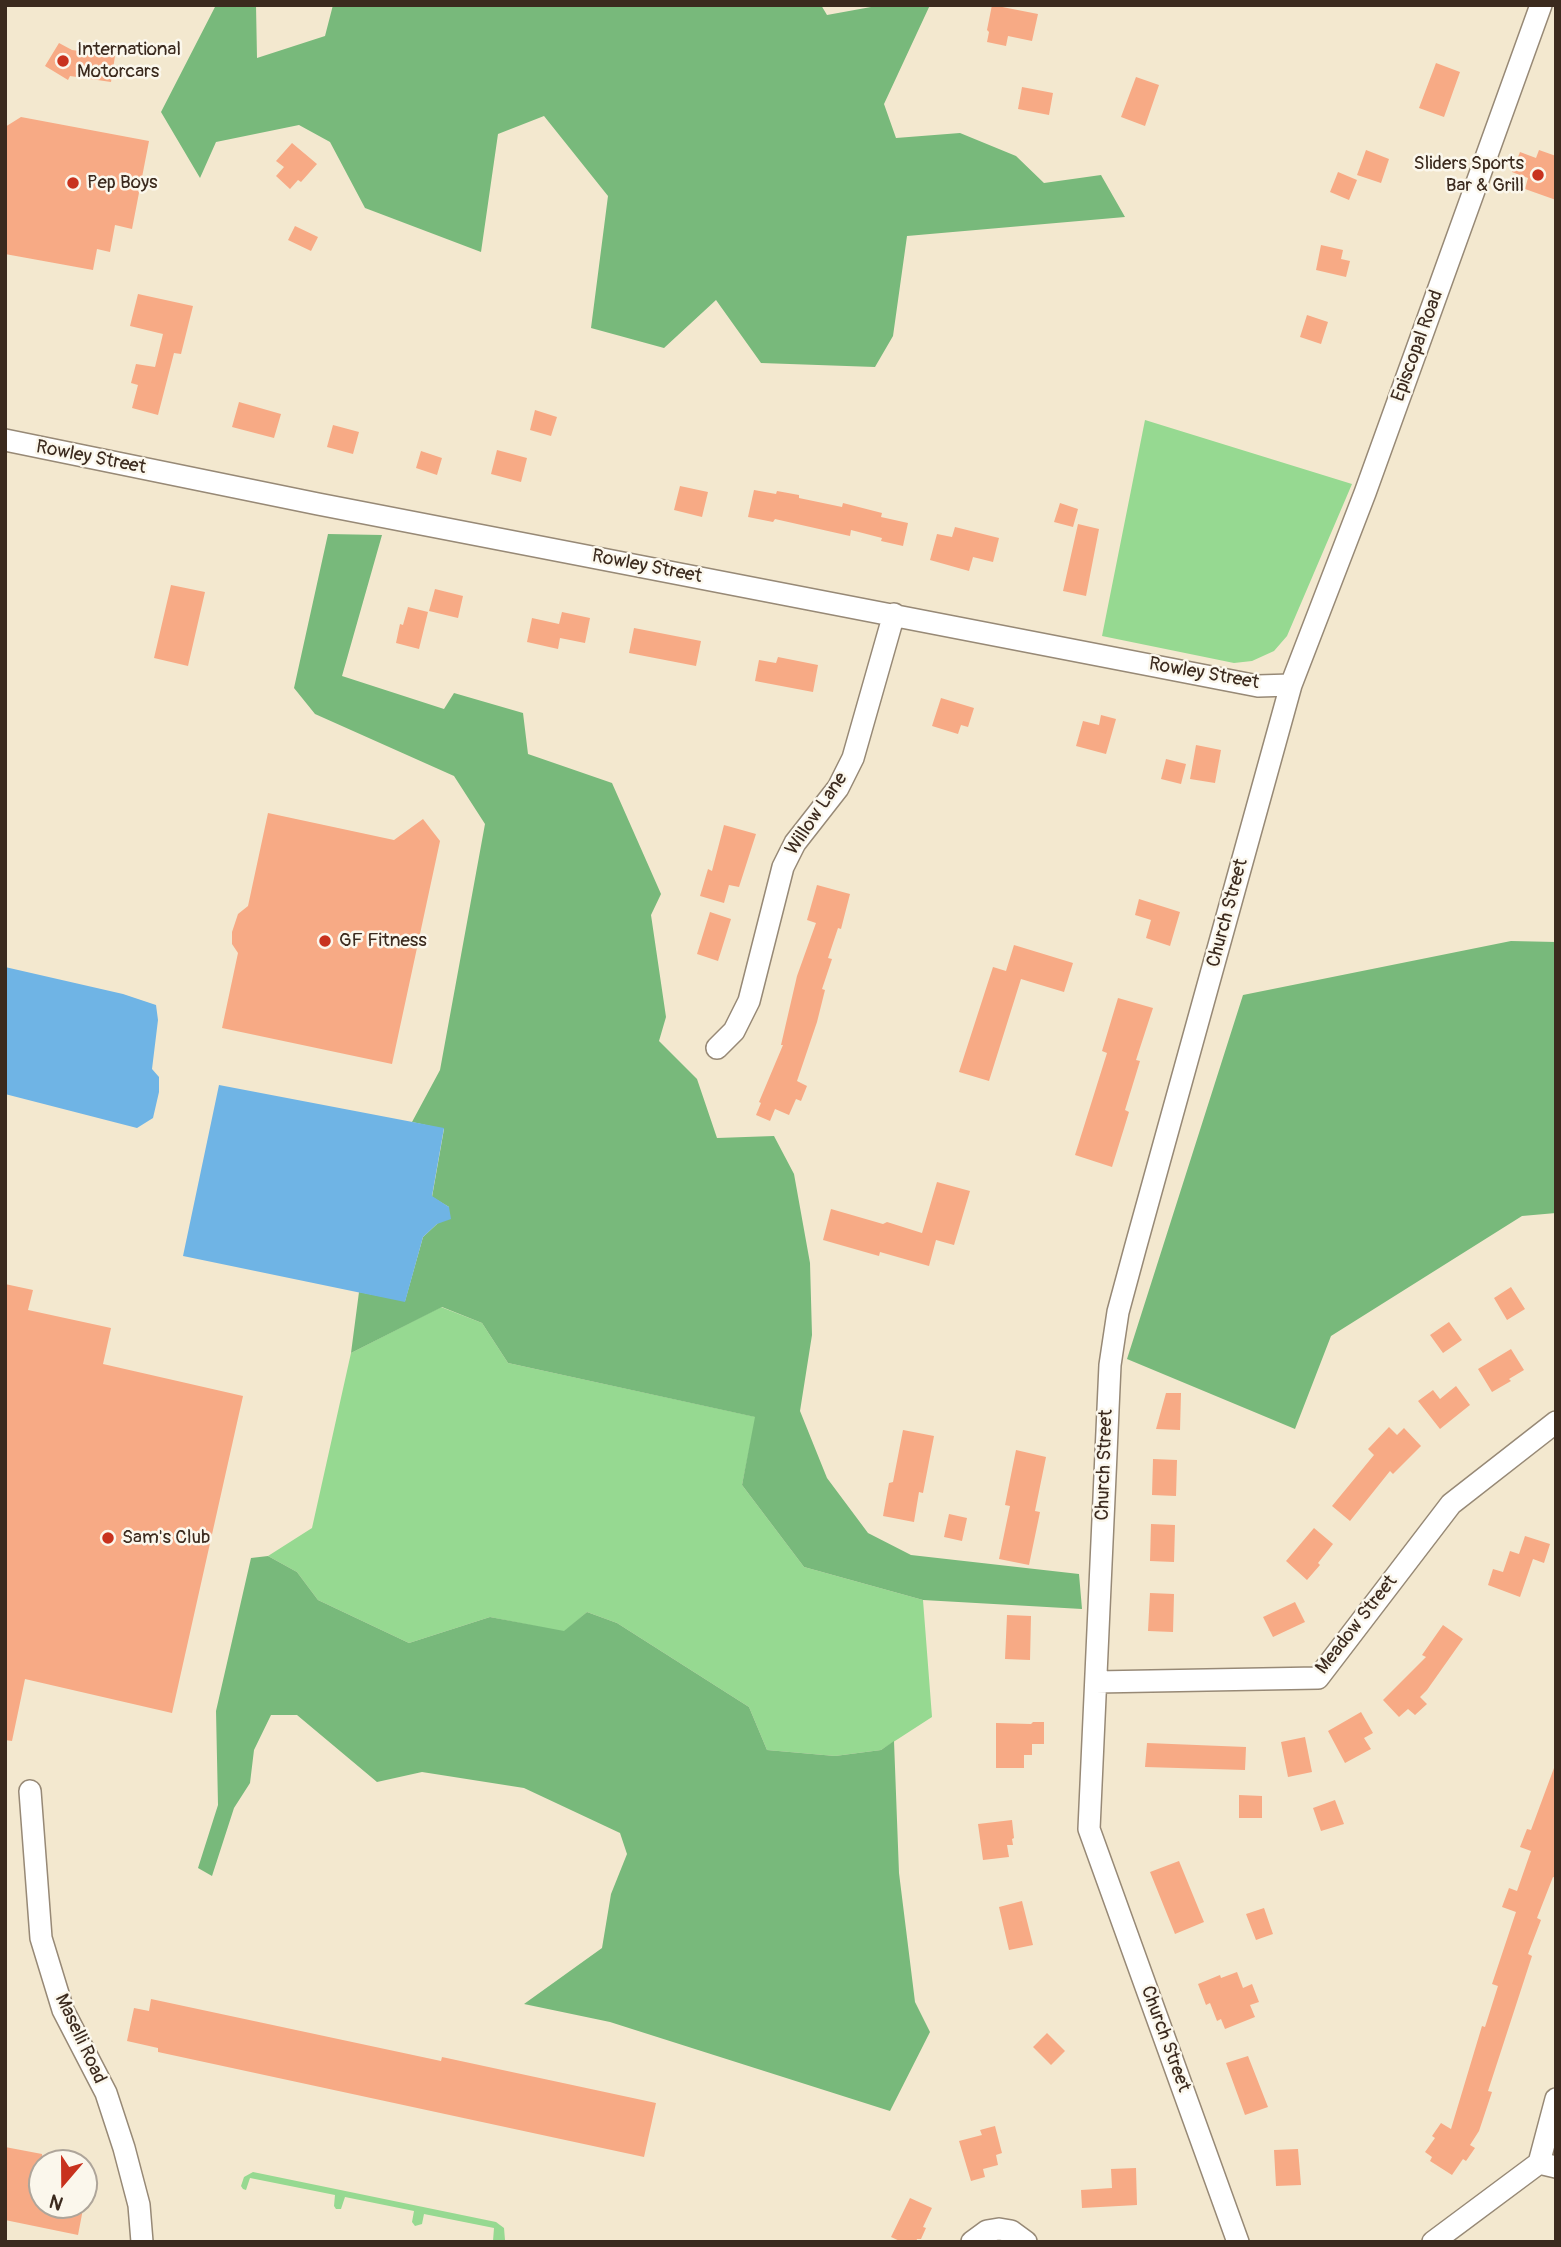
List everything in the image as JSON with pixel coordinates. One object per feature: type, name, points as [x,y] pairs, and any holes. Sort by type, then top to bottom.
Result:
[{"type":"street","name":"Episcopal Road","points":[[1291,685],[1370,480],[1541,5]]},
{"type":"street","name":"Rowley Street","points":[[5,440],[318,504],[1258,686],[1291,685]]},
{"type":"street","name":"Willow Lane","points":[[717,1048],[734,1031],[749,1001],[783,866],[795,843],[838,788],[853,758],[894,614]]},
{"type":"street","name":"Church Street","points":[[1238,2242],[1089,1829],[1106,1422],[1110,1365],[1118,1312],[1291,685]]},
{"type":"street","name":"Meadow Street","points":[[1096,1682],[1318,1678],[1451,1504],[1556,1422]]},
{"type":"street","name":"Maselli Road","points":[[30,1791],[41,1938],[63,2010],[106,2093],[117,2126],[139,2205],[142,2242]]},
{"type":"street","points":[[1433,2242],[1547,2165],[1556,2099]]},
{"type":"street","points":[[972,2242],[987,2231],[999,2229],[1011,2231],[1026,2242]]},
{"type":"green space","points":[[216,5],[256,5],[257,58],[325,36],[333,5],[821,5],[827,15],[882,5],[930,5],[884,104],[896,138],[960,133],[1016,156],[1044,183],[1101,175],[1125,217],[907,236],[893,336],[875,367],[761,363],[716,300],[664,348],[591,328],[608,196],[544,116],[498,134],[481,252],[365,208],[330,142],[299,125],[216,142],[200,178],[161,112]]},
{"type":"green space","points":[[1145,420],[1352,484],[1287,636],[1274,651],[1252,661],[1234,663],[1102,636]]},
{"type":"green space","points":[[328,534],[382,535],[342,676],[444,709],[454,693],[523,713],[528,754],[612,783],[661,894],[651,915],[666,1017],[659,1041],[697,1079],[717,1138],[774,1136],[794,1174],[810,1263],[812,1335],[800,1411],[827,1478],[868,1533],[911,1555],[1079,1574],[1082,1609],[923,1600],[804,1567],[742,1485],[755,1417],[508,1363],[482,1323],[442,1307],[351,1353],[359,1292],[405,1301],[423,1237],[449,1207],[432,1197],[444,1129],[412,1122],[440,1070],[485,824],[454,776],[315,714],[294,688]]},
{"type":"green space","points":[[1511,941],[1556,942],[1556,1213],[1522,1216],[1331,1336],[1295,1429],[1127,1359],[1243,995]]},
{"type":"green space","points":[[441,1307],[482,1323],[508,1363],[756,1417],[742,1485],[804,1567],[923,1600],[932,1717],[881,1750],[835,1756],[767,1750],[749,1707],[617,1623],[587,1612],[564,1632],[490,1617],[409,1643],[318,1600],[297,1572],[268,1556],[312,1528],[351,1353]]},
{"type":"green space","points":[[268,1556],[297,1572],[318,1600],[409,1643],[490,1617],[564,1631],[587,1612],[617,1623],[749,1707],[767,1750],[835,1756],[881,1750],[894,1741],[899,1873],[915,2002],[930,2032],[890,2111],[610,2022],[524,2004],[602,1948],[611,1894],[627,1854],[620,1833],[524,1788],[422,1772],[377,1782],[297,1715],[271,1715],[254,1750],[250,1783],[234,1808],[212,1876],[198,1868],[218,1805],[216,1711],[251,1558]]},
{"type":"green space","points":[[253,2172],[496,2222],[504,2228],[505,2240],[493,2241],[494,2228],[424,2214],[422,2224],[415,2226],[412,2222],[414,2211],[345,2197],[341,2209],[336,2209],[335,2195],[250,2178],[246,2190],[243,2189],[241,2186],[244,2177]]},
{"type":"water","points":[[5,967],[123,994],[156,1005],[158,1020],[152,1069],[159,1077],[159,1092],[153,1118],[137,1128],[5,1094]]},
{"type":"water","points":[[219,1085],[444,1128],[432,1196],[449,1207],[451,1219],[437,1224],[423,1237],[405,1302],[183,1256]]},
{"type":"building","points":[[992,5],[1038,14],[1032,41],[1008,36],[1006,46],[987,42]]},
{"type":"building","points":[[59,43],[72,50],[115,56],[111,82],[70,76],[68,80],[45,66]]},
{"type":"building","points":[[1436,63],[1460,72],[1444,117],[1419,108]]},
{"type":"building","points":[[1136,77],[1159,85],[1145,126],[1121,117]]},
{"type":"building","points":[[1022,87],[1053,93],[1049,115],[1018,109]]},
{"type":"building","name":"Pep Boys","points":[[21,117],[149,141],[132,229],[115,225],[110,252],[97,249],[93,270],[5,254],[5,127]]},
{"type":"building","points":[[292,143],[317,164],[301,182],[298,180],[290,189],[276,176],[284,167],[276,161]]},
{"type":"building","points":[[1366,150],[1389,159],[1381,183],[1357,175]]},
{"type":"building","name":"Sliders Sports Bar & Grill","points":[[1539,150],[1556,156],[1556,200],[1525,189],[1528,178],[1512,172],[1520,152],[1536,158]]},
{"type":"building","points":[[1338,172],[1357,180],[1349,200],[1330,192]]},
{"type":"building","points":[[295,226],[318,237],[311,251],[288,240]]},
{"type":"building","points":[[1321,245],[1343,250],[1341,259],[1350,261],[1346,277],[1316,270]]},
{"type":"building","points":[[138,294],[193,306],[181,354],[174,353],[158,415],[132,408],[138,385],[131,383],[136,364],[155,367],[163,334],[130,326]]},
{"type":"building","points":[[1307,315],[1328,322],[1321,344],[1300,337]]},
{"type":"building","points":[[239,402],[281,414],[274,438],[232,427]]},
{"type":"building","points":[[535,410],[557,417],[551,436],[530,430]]},
{"type":"building","points":[[333,425],[359,432],[353,454],[327,447]]},
{"type":"building","points":[[497,450],[527,458],[521,482],[491,474]]},
{"type":"building","points":[[421,451],[442,458],[437,475],[416,468]]},
{"type":"building","points":[[680,486],[708,492],[702,517],[674,510]]},
{"type":"building","points":[[754,490],[776,494],[777,491],[799,495],[799,498],[842,507],[843,503],[882,513],[881,517],[908,523],[903,546],[851,530],[850,536],[775,519],[773,522],[748,517]]},
{"type":"building","points":[[1060,503],[1078,509],[1073,527],[1054,522]]},
{"type":"building","points":[[1078,524],[1099,529],[1086,596],[1063,591]]},
{"type":"building","points":[[955,527],[999,538],[993,562],[973,557],[969,571],[930,560],[937,534],[952,537]]},
{"type":"building","points":[[171,585],[205,592],[188,666],[154,658]]},
{"type":"building","points":[[435,589],[463,596],[458,618],[429,611]]},
{"type":"building","points":[[408,607],[428,612],[419,649],[396,643],[400,624],[403,625]]},
{"type":"building","points":[[562,612],[590,618],[585,643],[560,638],[558,649],[527,642],[532,618],[559,624]]},
{"type":"building","points":[[634,628],[701,641],[696,666],[629,653]]},
{"type":"building","points":[[778,657],[818,665],[813,692],[755,681],[759,660],[776,663]]},
{"type":"building","points":[[941,698],[974,708],[968,727],[961,725],[958,734],[932,726]]},
{"type":"building","points":[[1101,715],[1116,719],[1106,754],[1076,746],[1083,721],[1099,725]]},
{"type":"building","points":[[1196,745],[1221,750],[1215,783],[1190,779]]},
{"type":"building","points":[[1166,759],[1186,764],[1181,784],[1161,779]]},
{"type":"building","name":"GF Fitness","points":[[268,813],[394,840],[423,819],[440,841],[392,1064],[222,1028],[238,953],[232,944],[232,932],[238,914],[248,906]]},
{"type":"building","points":[[724,825],[756,834],[739,887],[729,885],[724,903],[700,896],[708,869],[712,871]]},
{"type":"building","points":[[817,885],[850,894],[841,929],[838,928],[828,958],[832,959],[822,989],[825,990],[817,1022],[797,1081],[807,1086],[801,1101],[796,1099],[789,1115],[775,1109],[770,1121],[756,1115],[783,1045],[797,976],[816,923],[807,920]]},
{"type":"building","points":[[1139,899],[1180,912],[1170,946],[1146,938],[1151,920],[1135,915]]},
{"type":"building","points":[[710,912],[731,919],[718,961],[697,954]]},
{"type":"building","points":[[1014,945],[1073,963],[1064,992],[1021,979],[989,1081],[959,1072],[993,967],[1006,971]]},
{"type":"building","points":[[1118,998],[1153,1008],[1136,1060],[1140,1061],[1125,1110],[1129,1112],[1112,1167],[1075,1155],[1107,1053],[1102,1051]]},
{"type":"building","points":[[937,1182],[970,1191],[954,1245],[936,1240],[929,1266],[880,1252],[879,1256],[823,1240],[831,1209],[922,1233]]},
{"type":"building","name":"Sam's Club","points":[[5,1284],[33,1290],[28,1310],[111,1328],[103,1364],[243,1396],[172,1713],[25,1679],[12,1741],[5,1740]]},
{"type":"building","points":[[1511,1287],[1525,1309],[1507,1320],[1494,1298]]},
{"type":"building","points":[[1449,1322],[1462,1340],[1443,1353],[1430,1335]]},
{"type":"building","points":[[1511,1349],[1524,1370],[1492,1392],[1478,1369]]},
{"type":"building","points":[[1456,1386],[1470,1405],[1440,1429],[1418,1401],[1433,1390],[1440,1399]]},
{"type":"building","points":[[1166,1393],[1181,1393],[1180,1430],[1156,1429]]},
{"type":"building","points":[[1389,1427],[1397,1435],[1404,1428],[1421,1446],[1393,1474],[1390,1471],[1350,1521],[1332,1506],[1374,1455],[1368,1449]]},
{"type":"building","points":[[903,1430],[934,1436],[923,1493],[919,1492],[914,1522],[883,1516]]},
{"type":"building","points":[[1016,1450],[1046,1457],[1035,1511],[1040,1512],[1029,1565],[999,1559],[1010,1506],[1005,1505]]},
{"type":"building","points":[[1153,1459],[1177,1460],[1176,1496],[1152,1495]]},
{"type":"building","points":[[949,1514],[967,1518],[962,1541],[944,1537]]},
{"type":"building","points":[[1151,1524],[1175,1525],[1174,1562],[1150,1561]]},
{"type":"building","points":[[1314,1528],[1333,1544],[1307,1580],[1286,1561]]},
{"type":"building","points":[[1525,1536],[1550,1544],[1544,1563],[1533,1559],[1520,1597],[1488,1585],[1493,1569],[1503,1572],[1510,1551],[1519,1554]]},
{"type":"building","points":[[1150,1593],[1174,1594],[1173,1632],[1148,1631]]},
{"type":"building","points":[[1295,1602],[1305,1622],[1273,1637],[1263,1617]]},
{"type":"building","points":[[1007,1615],[1031,1616],[1030,1660],[1005,1659]]},
{"type":"building","points":[[1443,1625],[1463,1639],[1420,1697],[1427,1704],[1415,1715],[1408,1709],[1399,1717],[1383,1700],[1426,1657],[1422,1655]]},
{"type":"building","points":[[1361,1712],[1373,1733],[1364,1738],[1371,1749],[1345,1763],[1328,1731]]},
{"type":"building","points":[[1044,1722],[1044,1744],[1032,1744],[1032,1755],[1024,1755],[1024,1768],[996,1768],[996,1723]]},
{"type":"building","points":[[1305,1737],[1312,1772],[1288,1777],[1281,1742]]},
{"type":"building","points":[[1147,1743],[1246,1747],[1245,1770],[1145,1767]]},
{"type":"building","points":[[1554,1768],[1556,1878],[1553,1877],[1537,1918],[1541,1920],[1528,1954],[1532,1956],[1488,2091],[1492,2092],[1479,2131],[1470,2145],[1475,2148],[1452,2175],[1430,2161],[1432,2157],[1425,2152],[1441,2123],[1451,2129],[1482,2026],[1485,2027],[1498,1986],[1492,1984],[1516,1912],[1502,1907],[1509,1888],[1517,1891],[1531,1851],[1520,1847],[1527,1829],[1531,1830]]},
{"type":"building","points":[[1239,1795],[1262,1796],[1262,1818],[1239,1818]]},
{"type":"building","points":[[1335,1800],[1344,1824],[1321,1831],[1313,1808]]},
{"type":"building","points":[[1012,1820],[1014,1838],[1013,1845],[1007,1845],[1009,1857],[983,1860],[978,1824]]},
{"type":"building","points":[[1179,1861],[1204,1922],[1175,1934],[1150,1872]]},
{"type":"building","points":[[1022,1901],[1033,1945],[1009,1950],[999,1907]]},
{"type":"building","points":[[1264,1908],[1273,1934],[1256,1940],[1246,1914]]},
{"type":"building","points":[[1237,1972],[1243,1988],[1252,1984],[1259,2002],[1250,2005],[1255,2017],[1225,2029],[1221,2019],[1217,2021],[1210,2003],[1206,2005],[1198,1984],[1220,1975],[1221,1978]]},
{"type":"building","points":[[151,1999],[441,2061],[442,2057],[656,2103],[644,2157],[158,2052],[158,2048],[127,2041],[134,2008],[149,2011]]},
{"type":"building","points":[[1047,2033],[1065,2051],[1051,2065],[1033,2047]]},
{"type":"building","points":[[1248,2056],[1268,2107],[1245,2115],[1226,2063]]},
{"type":"building","points":[[995,2126],[1002,2153],[996,2155],[998,2165],[983,2169],[985,2177],[971,2181],[959,2141],[982,2135],[980,2130]]},
{"type":"building","points":[[5,2147],[28,2151],[28,2219],[81,2219],[78,2235],[5,2220]]},
{"type":"building","points":[[1298,2149],[1301,2185],[1276,2186],[1274,2150]]},
{"type":"building","points":[[1136,2168],[1137,2205],[1082,2208],[1081,2190],[1112,2188],[1111,2169]]},
{"type":"building","points":[[910,2198],[932,2208],[923,2227],[926,2228],[921,2239],[916,2242],[902,2242],[891,2237]]},
{"type":"place","name":"International Motorcars","points":[[63,61]]},
{"type":"place","name":"Sliders Sports Bar & Grill","points":[[1538,175]]},
{"type":"place","name":"Pep Boys","points":[[73,183]]},
{"type":"place","name":"GF Fitness","points":[[325,941]]},
{"type":"place","name":"Sam's Club","points":[[108,1538]]}]
